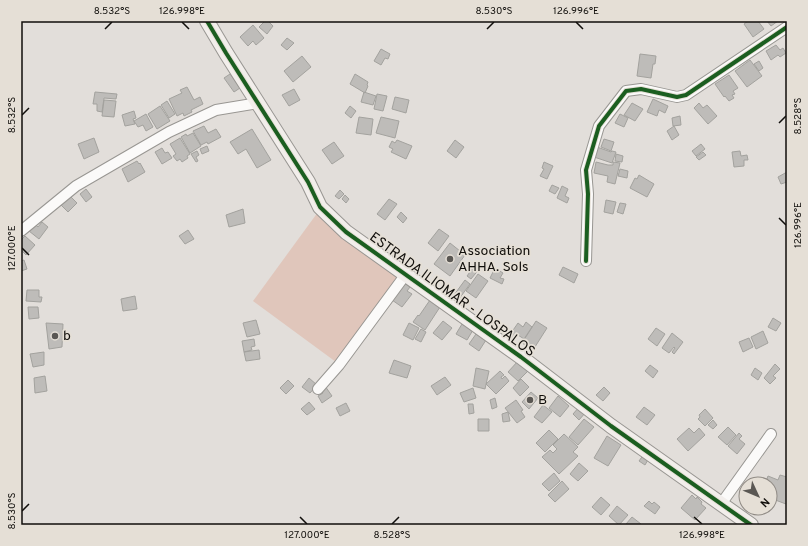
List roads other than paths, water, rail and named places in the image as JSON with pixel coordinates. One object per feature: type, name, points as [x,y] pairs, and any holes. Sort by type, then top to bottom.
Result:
[{"type":"street","name":"ESTRADA ILIOMAR - LOSPALOS","points":[[207,21],[308,182],[320,207],[346,232],[751,525]]},
{"type":"street","points":[[586,261],[588,194],[586,170],[598,126],[626,91],[641,89],[677,97],[686,95],[787,26]]},
{"type":"street","points":[[21,231],[76,186],[169,132],[216,110],[258,103]]},
{"type":"street","points":[[318,389],[339,365],[406,274]]},
{"type":"street","points":[[721,504],[770,434]]},
{"type":"place","name":"Association AHHA. Sols","points":[[450,259]]},
{"type":"place","name":"b","points":[[55,336]]},
{"type":"place","name":"B","points":[[530,400]]}]
